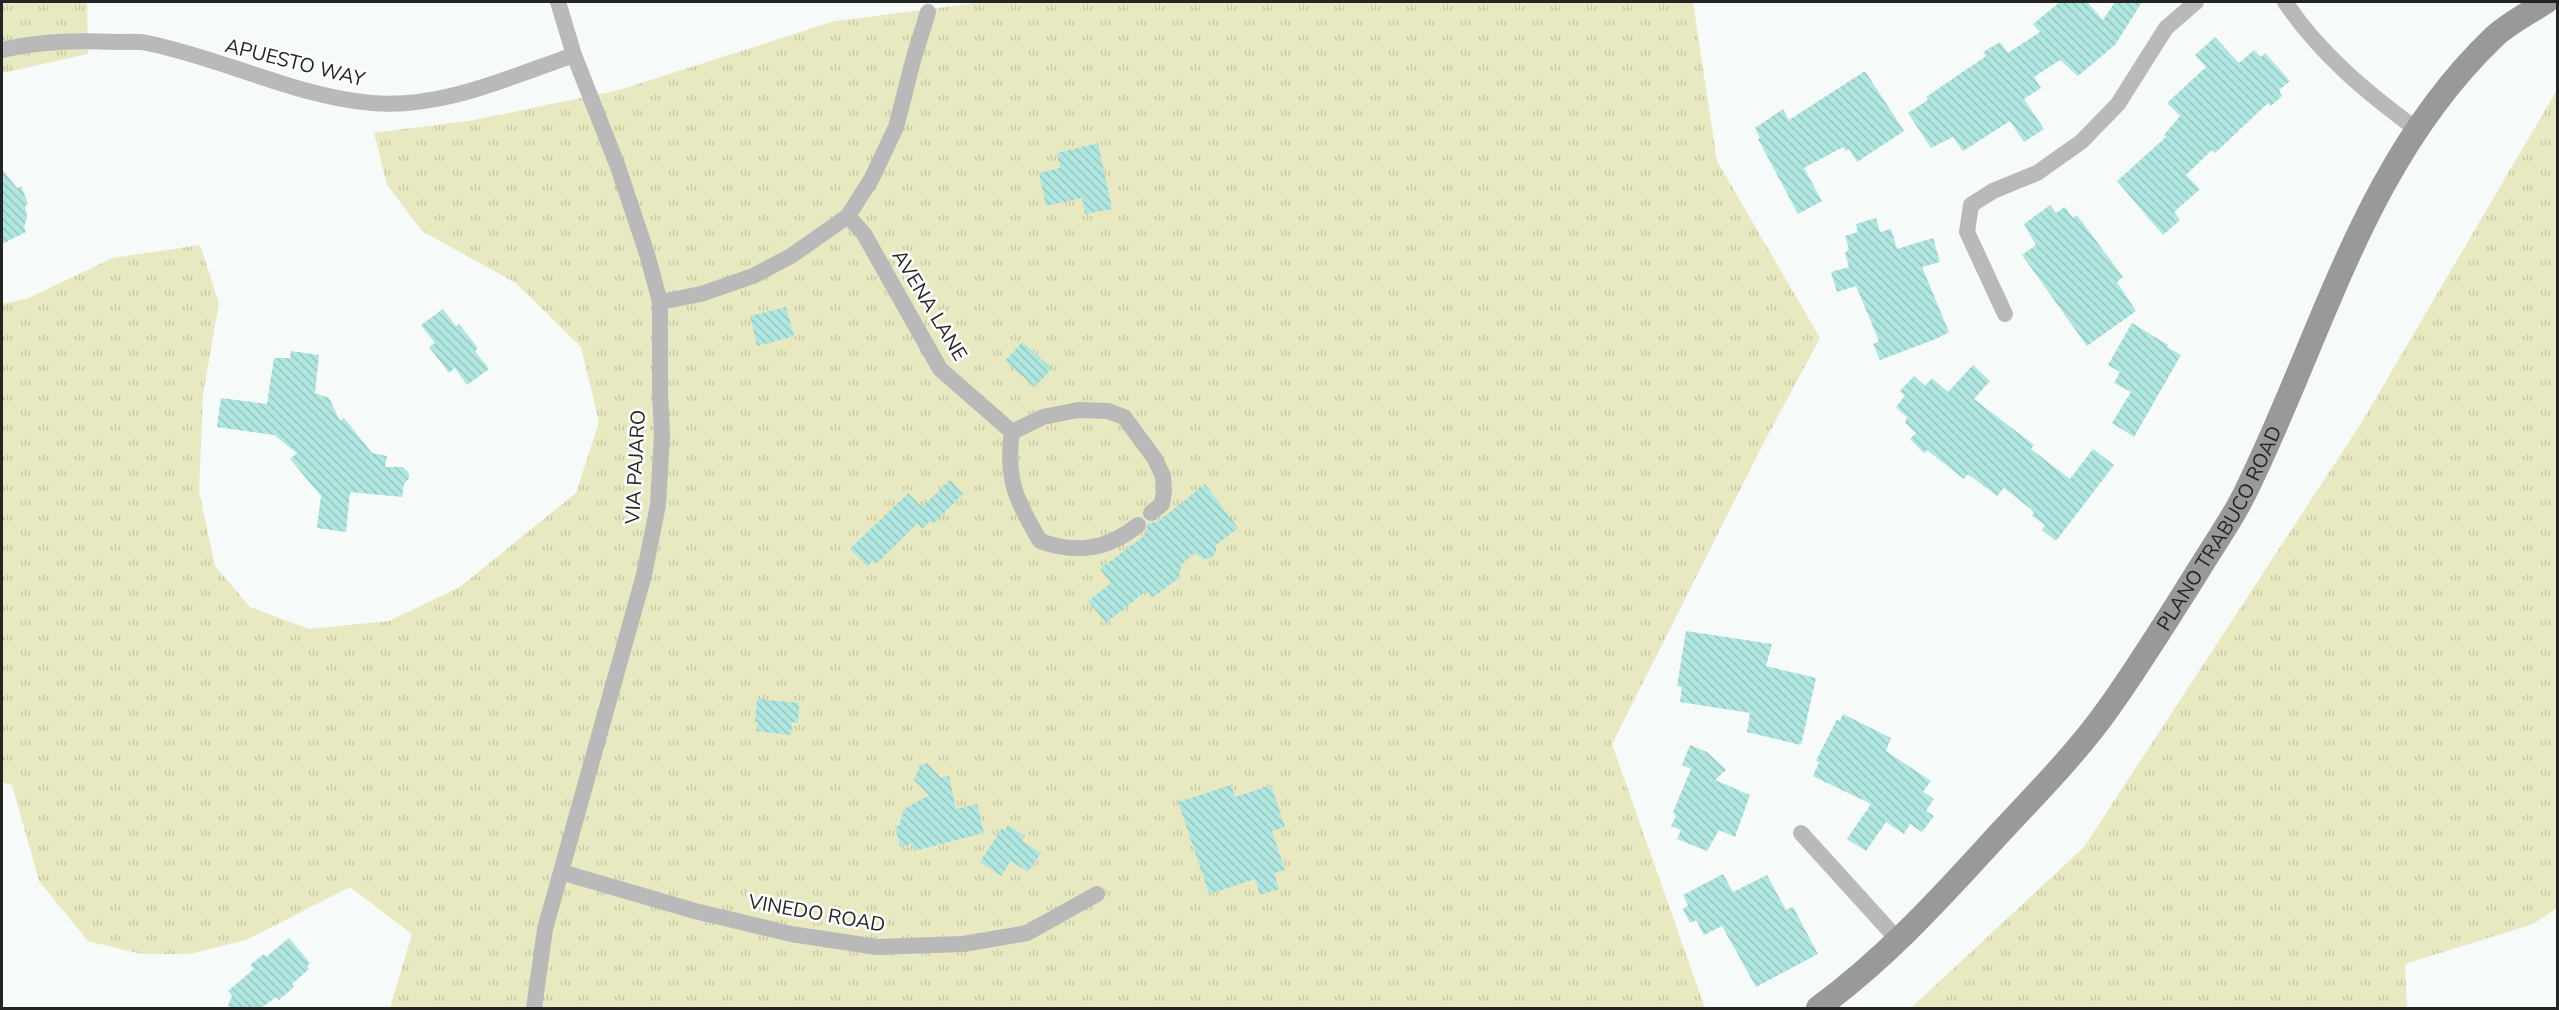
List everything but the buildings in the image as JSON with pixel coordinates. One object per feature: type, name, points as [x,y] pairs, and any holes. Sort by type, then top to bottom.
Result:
[{"type":"street","name":"VIA PAJARO","points":[[534,1008],[545,928],[644,575],[658,505],[662,435],[660,302],[647,254],[618,167],[574,55],[558,2]]},
{"type":"street","points":[[2005,314],[1966,232],[1971,206],[1993,191],[2037,173],[2081,142],[2118,104],[2166,28],[2196,2]]},
{"type":"street","points":[[2285,2],[2311,38],[2337,65],[2416,129]]},
{"type":"street","name":"PLANO TRABUCO ROAD","points":[[1818,1008],[1899,941],[2038,792],[2106,711],[2185,592],[2242,498],[2287,401],[2355,239],[2378,193],[2416,129],[2432,107],[2495,36],[2546,2]]},
{"type":"street","points":[[660,302],[701,294],[753,276],[791,256],[848,216],[872,178],[896,127],[928,12]]},
{"type":"street","name":"APUESTO WAY","points":[[2,50],[36,42],[85,40],[146,43],[300,88],[372,103],[414,102],[456,95],[574,55]]},
{"type":"street","name":"AVENA LANE","points":[[848,216],[864,234],[940,369],[1012,432]]},
{"type":"street","points":[[1138,525],[1123,537],[1094,548],[1059,548],[1040,541],[1018,502],[1010,470],[1009,451],[1012,432],[1043,417],[1078,410],[1108,411],[1124,417],[1155,459],[1163,476],[1162,504],[1151,513]]},
{"type":"street","points":[[1801,832],[1899,941]]},
{"type":"street","name":"VINEDO ROAD","points":[[561,872],[695,911],[791,934],[877,947],[963,944],[1027,933],[1097,894]]},
{"type":"green space","points":[[2,2],[87,2],[88,54],[2,73]]},
{"type":"green space","points":[[985,2],[1693,2],[1717,161],[1820,338],[1761,448],[1612,744],[1705,1008],[390,1008],[412,934],[350,887],[246,940],[189,954],[141,954],[88,941],[39,881],[12,785],[2,782],[2,304],[26,299],[113,258],[200,245],[219,303],[203,395],[199,491],[215,566],[250,607],[309,629],[389,621],[460,587],[576,493],[599,422],[581,347],[516,283],[422,231],[387,185],[374,133],[474,120],[619,90],[835,21]]},
{"type":"green space","points":[[2557,90],[2557,908],[2533,924],[2405,964],[2407,1008],[1911,1008],[2084,847],[2360,425]]}]
